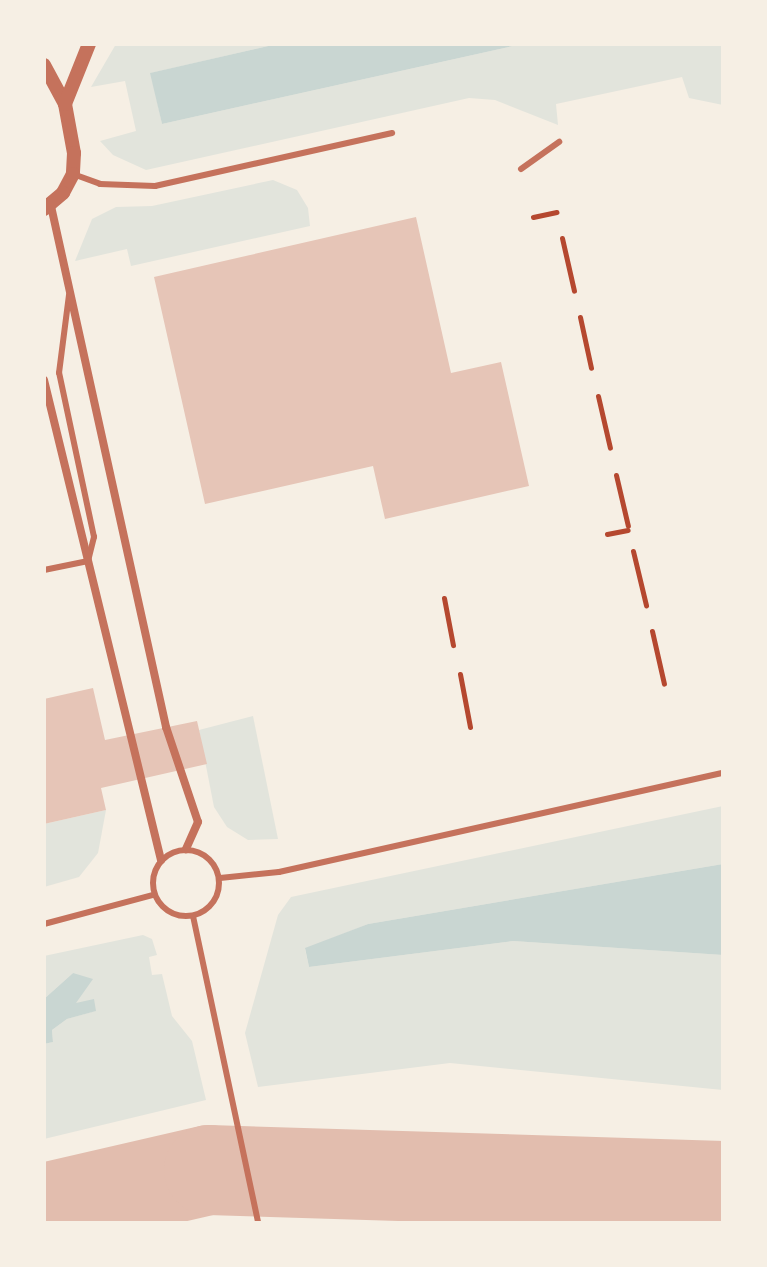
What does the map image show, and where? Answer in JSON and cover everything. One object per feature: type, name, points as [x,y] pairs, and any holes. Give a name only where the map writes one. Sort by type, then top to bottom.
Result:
[{"type":"street","points":[[65,104],[89,44]]},
{"type":"street","points":[[44,65],[65,104],[73,174],[48,208],[70,292],[166,727],[198,822],[186,849]]},
{"type":"street","points":[[44,380],[127,736],[161,860]]},
{"type":"lane","points":[[73,174],[100,184],[155,186],[392,133]]},
{"type":"lane","points":[[521,169],[559,142]]},
{"type":"lane","points":[[44,570],[88,561],[94,537],[59,373],[70,292]]},
{"type":"lane","points":[[220,878],[279,872],[723,773]]},
{"type":"lane","points":[[186,849],[211,861],[220,878],[215,900],[193,916],[171,914],[153,895],[154,872],[161,860],[186,849]]},
{"type":"lane","points":[[44,924],[153,895]]},
{"type":"lane","points":[[193,916],[258,1223]]},
{"type":"path","points":[[533,217],[556,212]]},
{"type":"path","points":[[562,238],[574,291]]},
{"type":"path","points":[[580,317],[591,368]]},
{"type":"path","points":[[598,396],[610,448]]},
{"type":"path","points":[[607,534],[628,528],[616,475]]},
{"type":"path","points":[[633,551],[646,605]]},
{"type":"path","points":[[444,598],[453,645]]},
{"type":"path","points":[[652,631],[664,684]]},
{"type":"path","points":[[460,674],[470,727]]},
{"type":"shaded area","points":[[116,44],[277,44],[151,73],[162,124],[522,44],[723,44],[723,105],[689,98],[682,77],[556,104],[558,125],[495,100],[469,98],[146,170],[113,155],[100,141],[136,131],[125,81],[91,87]]},
{"type":"shaded area","points":[[277,44],[522,44],[162,124],[150,73]]},
{"type":"shaded area","points":[[273,180],[297,190],[308,208],[310,226],[131,266],[127,249],[75,261],[92,219],[116,207],[152,206]]},
{"type":"shaded area","points":[[253,716],[278,839],[248,840],[227,827],[214,807],[199,730]]},
{"type":"shaded area","points":[[723,806],[723,864],[368,924],[305,949],[309,967],[513,941],[723,955],[723,1090],[450,1063],[258,1087],[245,1033],[278,915],[291,897]]},
{"type":"shaded area","points":[[106,810],[98,853],[79,877],[44,887],[44,824]]},
{"type":"shaded area","points":[[723,864],[723,955],[513,941],[309,967],[305,948],[368,924]]},
{"type":"shaded area","points":[[143,935],[152,939],[157,955],[149,957],[152,975],[162,974],[172,1016],[192,1041],[206,1100],[44,1139],[44,1044],[53,1042],[52,1030],[67,1019],[95,1011],[76,1004],[73,973],[44,999],[44,956]]},
{"type":"shaded area","points":[[73,973],[93,979],[76,1003],[94,999],[96,1011],[67,1019],[52,1030],[53,1042],[44,1044],[44,999]]},
{"type":"building","points":[[416,217],[451,373],[501,362],[529,486],[385,519],[373,466],[205,504],[154,277]]},
{"type":"building","points":[[93,688],[105,740],[197,721],[207,764],[101,788],[106,810],[44,824],[44,699]]},
{"type":"taxiway","points":[[44,1208],[209,1170],[723,1186]]}]
